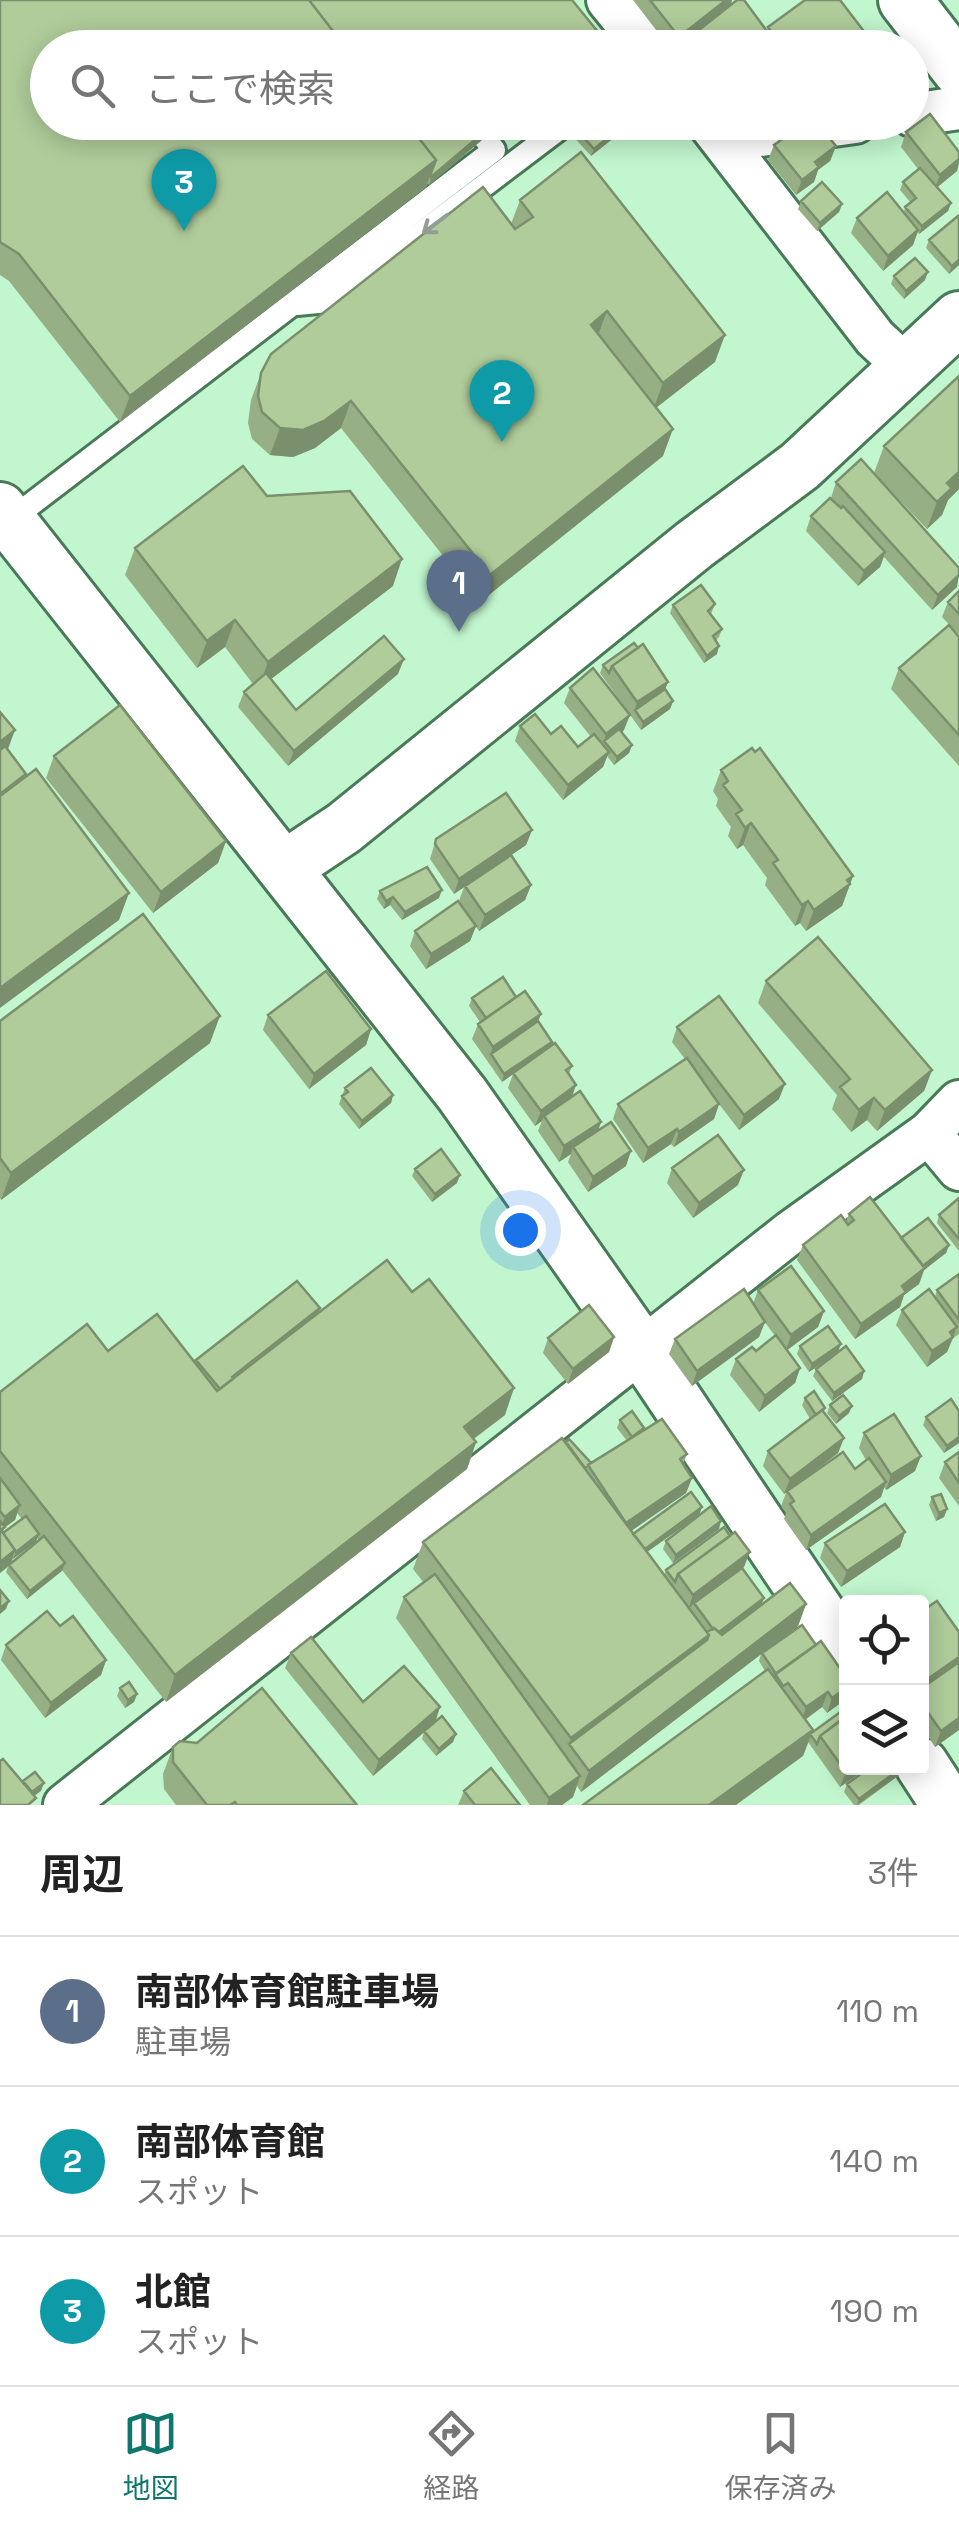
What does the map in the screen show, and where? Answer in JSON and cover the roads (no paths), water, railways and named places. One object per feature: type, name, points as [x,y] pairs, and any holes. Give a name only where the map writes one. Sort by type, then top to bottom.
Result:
[{"type":"street","points":[[608,0],[632,30]]},
{"type":"street","points":[[905,0],[928,30]]},
{"type":"street","points":[[929,31],[959,70]]},
{"type":"street","points":[[929,112],[959,108]]},
{"type":"street","points":[[721,140],[875,338],[906,367]]},
{"type":"street","points":[[284,868],[344,828],[694,545],[800,466],[959,318]]},
{"type":"street","points":[[5,515],[462,1094],[642,1350],[839,1644]]},
{"type":"street","points":[[65,1805],[790,1232],[930,1132],[959,1102]]},
{"type":"street","points":[[930,1132],[959,1169]]},
{"type":"street","points":[[928,1775],[948,1805]]},
{"type":"lane","points":[[5,515],[294,304],[494,150],[486,140]]},
{"type":"lane","points":[[294,304],[328,300],[348,289],[544,140]]},
{"type":"place","name":"北館","points":[[184,231]]},
{"type":"place","name":"南部体育館","points":[[502,442]]},
{"type":"place","name":"南部体育館駐車場","points":[[459,632]]}]
